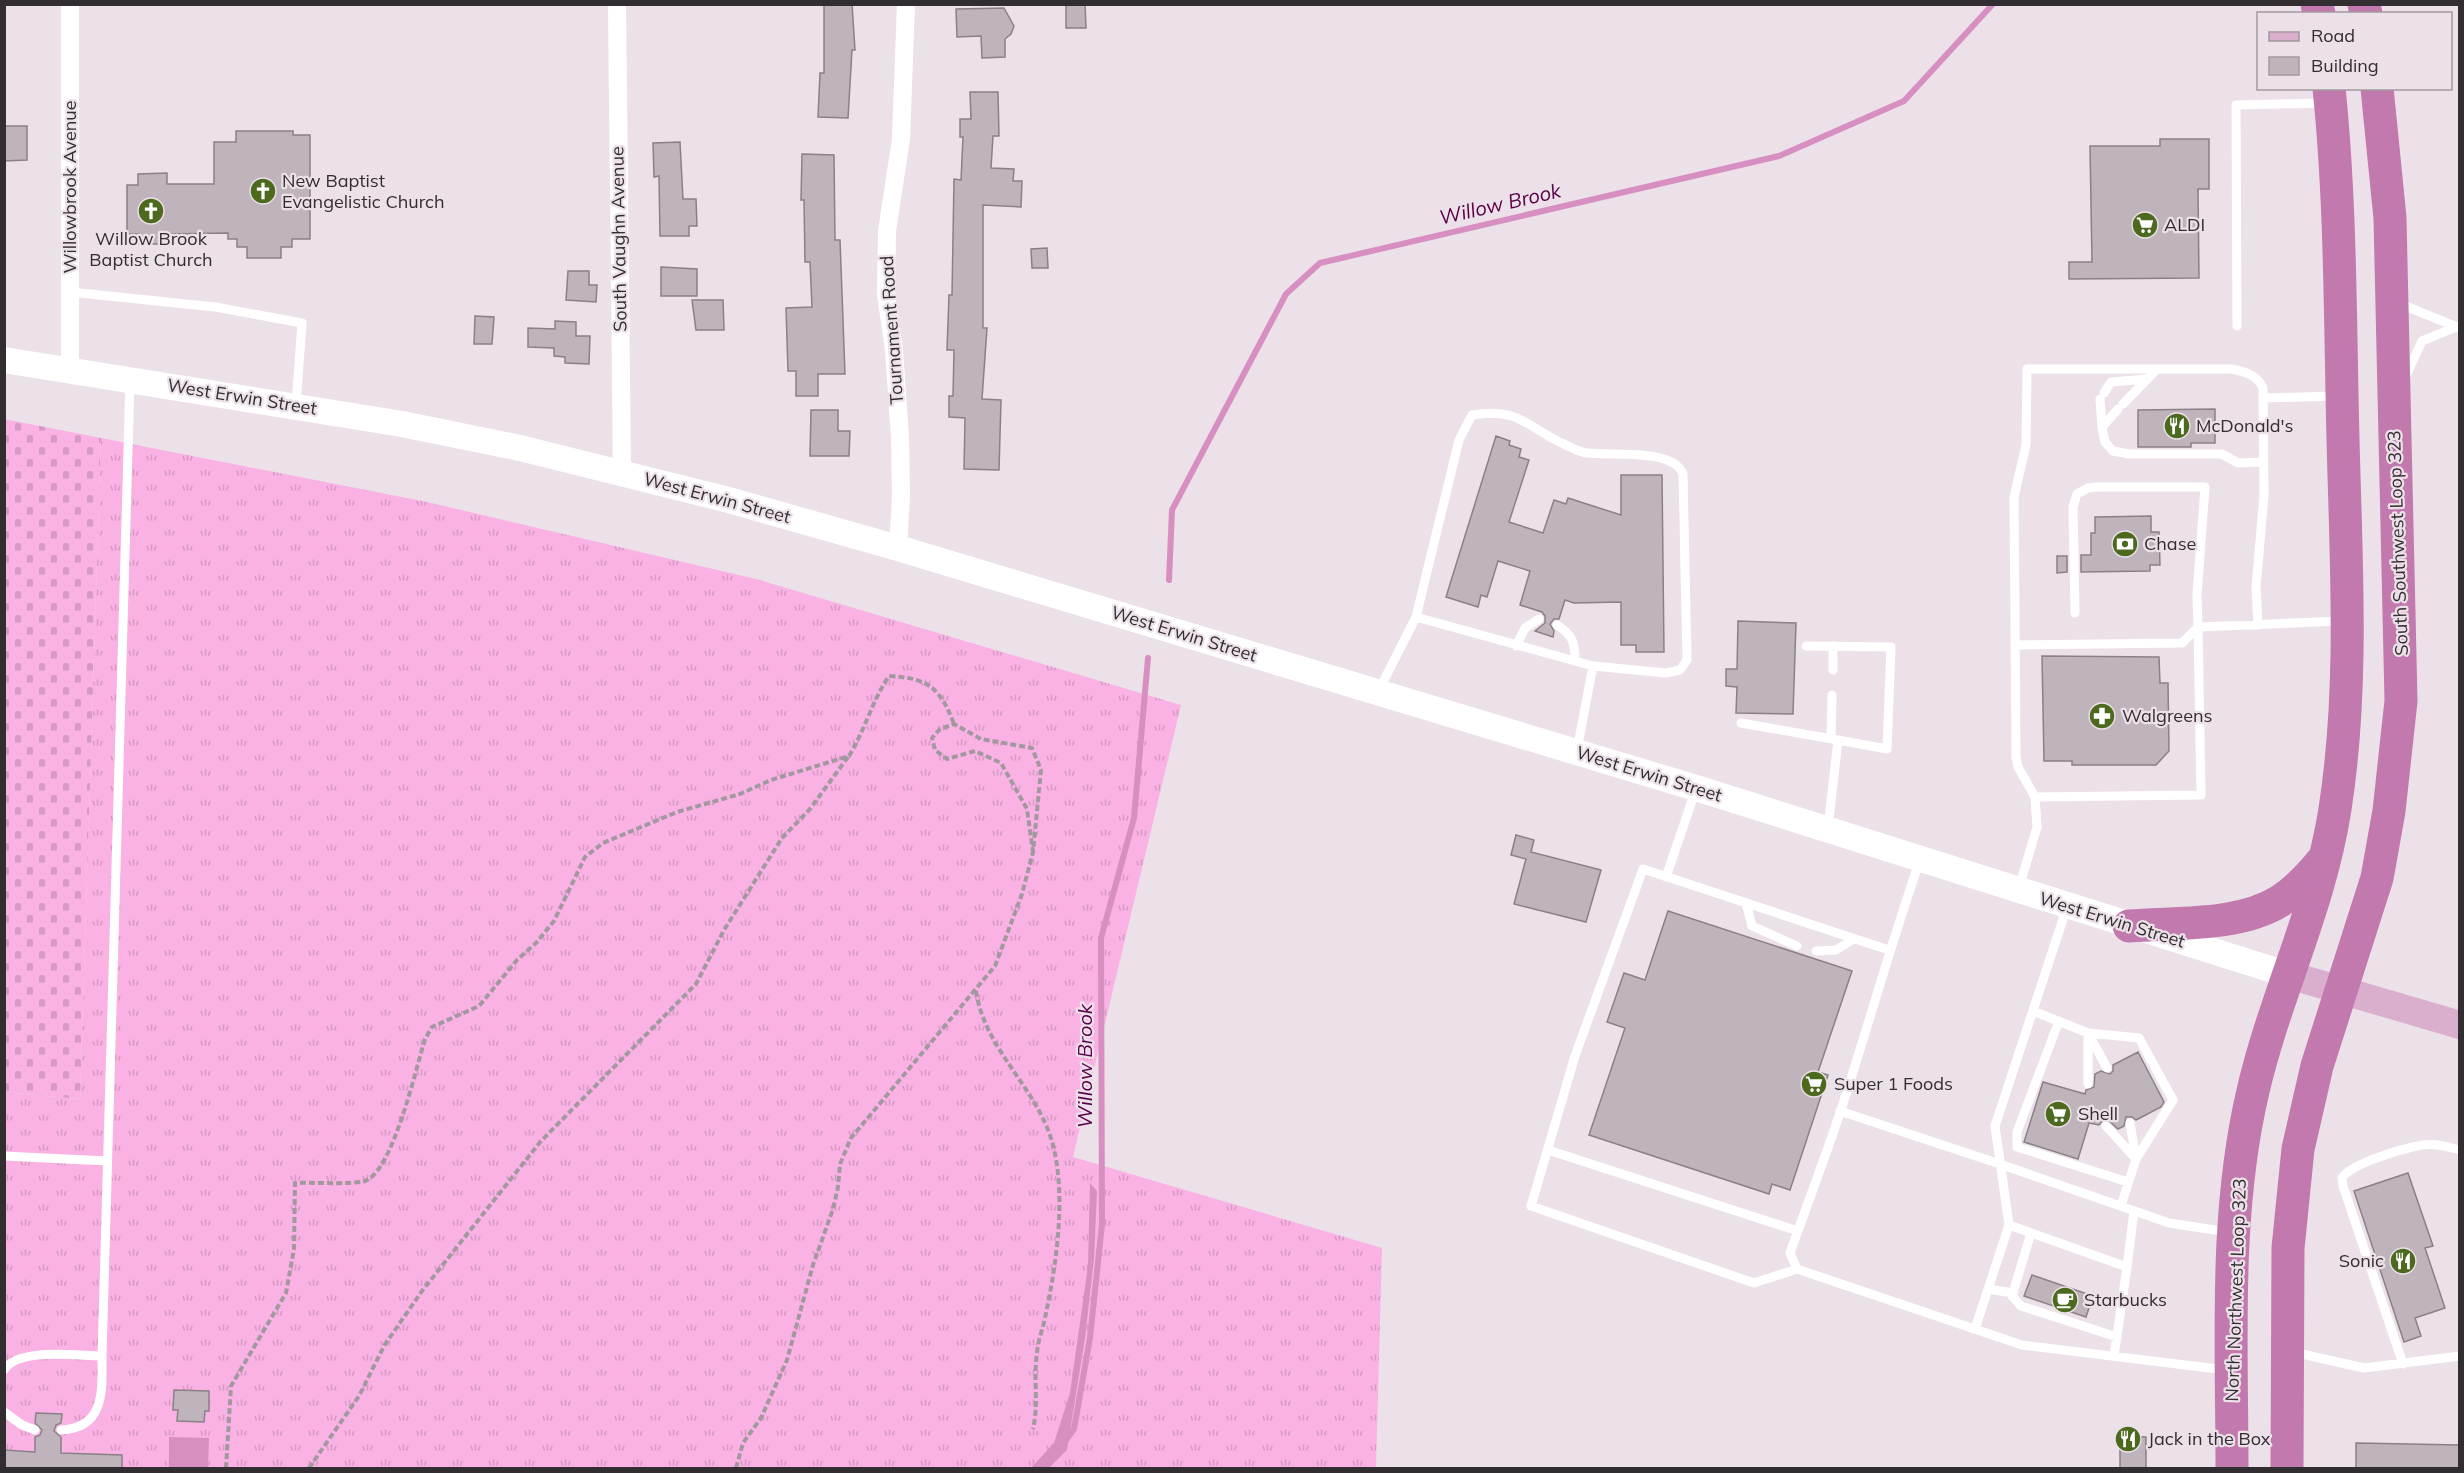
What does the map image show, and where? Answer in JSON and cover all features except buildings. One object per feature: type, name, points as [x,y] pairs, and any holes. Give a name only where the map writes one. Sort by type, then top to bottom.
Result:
[{"type":"highway","name":"South Southwest Loop 323","points":[[2342,991],[2377,878],[2389,811],[2401,701],[2390,218],[2377,90]]},
{"type":"highway","points":[[2289,975],[2327,857],[2344,740],[2347,621],[2342,396],[2336,181],[2329,96]]},
{"type":"highway","points":[[2129,926],[2222,919],[2260,911],[2291,894],[2327,857]]},
{"type":"highway","name":"North Northwest Loop 323","points":[[2232,1468],[2234,1233],[2238,1179],[2250,1103],[2289,975]]},
{"type":"highway","points":[[2287,1468],[2288,1248],[2298,1149],[2316,1066],[2342,991]]},
{"type":"main road","name":"West Erwin Street","points":[[4,360],[296,405],[444,432],[622,473],[898,548],[1696,788],[1828,831],[1921,858],[2067,907],[2342,991],[2460,1024]]},
{"type":"street","name":"Willowbrook Avenue","points":[[70,4],[70,369]]},
{"type":"street","name":"South Vaughn Avenue","points":[[617,4],[622,473]]},
{"type":"street","name":"Tournament Road","points":[[898,548],[901,495],[900,438],[894,350],[886,294],[886,242],[901,139],[906,4]]},
{"type":"lane","points":[[2237,326],[2236,105],[2329,96]]},
{"type":"lane","points":[[70,292],[215,307],[302,323],[296,405]]},
{"type":"lane","points":[[2391,297],[2409,310],[2458,327]]},
{"type":"lane","points":[[2394,405],[2422,341],[2458,327]]},
{"type":"lane","points":[[2018,891],[2037,827],[2036,797],[2018,767],[2016,757],[2014,497],[2026,445],[2026,369],[2232,369],[2245,371],[2260,381],[2264,399],[2264,462],[2256,588],[2258,625]]},
{"type":"lane","points":[[2102,427],[2157,369]]},
{"type":"lane","points":[[61,1430],[84,1424],[98,1407],[102,1395],[130,378]]},
{"type":"lane","points":[[2147,379],[2111,382],[2102,396],[2102,427],[2108,447],[2120,453],[2222,454],[2238,463],[2264,462]]},
{"type":"lane","points":[[2264,399],[2342,396]]},
{"type":"lane","points":[[1378,692],[1416,617],[1459,440],[1472,415],[1491,412],[1508,413],[1585,453],[1666,458],[1680,466],[1683,474],[1687,660],[1680,670],[1666,673],[1593,666],[1416,617]]},
{"type":"lane","points":[[2036,797],[2201,795],[2197,595],[2205,487],[2098,487],[2088,488],[2077,494],[2073,507],[2075,613]]},
{"type":"lane","points":[[1516,646],[1525,628],[1539,619]]},
{"type":"lane","points":[[2015,645],[2182,643],[2198,627],[2347,621]]},
{"type":"lane","points":[[1557,625],[1569,632],[1575,643],[1575,661]]},
{"type":"lane","points":[[1741,723],[1887,749],[1892,647],[1806,646]]},
{"type":"lane","points":[[1833,646],[1833,670]]},
{"type":"lane","points":[[1576,752],[1593,666]]},
{"type":"lane","points":[[1828,831],[1834,740],[1832,695]]},
{"type":"lane","points":[[1666,878],[1696,788]]},
{"type":"lane","points":[[1797,1269],[1790,1253],[1840,1111],[1889,950],[1921,858]]},
{"type":"lane","points":[[1889,950],[1852,940],[1666,878],[1643,868],[1575,1056],[1531,1206],[1754,1284],[1797,1269],[2022,1345],[2232,1371]]},
{"type":"lane","points":[[1746,903],[1752,926],[1797,946]]},
{"type":"lane","points":[[1975,1329],[2008,1225],[1995,1144],[1995,1126],[2067,907]]},
{"type":"lane","points":[[1816,951],[1836,950],[1852,940]]},
{"type":"lane","points":[[2033,1011],[2088,1033],[2139,1038],[2173,1100],[2136,1159],[2121,1206]]},
{"type":"lane","points":[[2059,1021],[2017,1132],[2017,1147],[2128,1182]]},
{"type":"lane","points":[[2088,1033],[2107,1068]]},
{"type":"lane","points":[[2088,1033],[2088,1084]]},
{"type":"lane","points":[[1840,1111],[2169,1223],[2234,1233]]},
{"type":"lane","points":[[2130,1123],[2136,1159]]},
{"type":"lane","points":[[2106,1126],[2136,1159]]},
{"type":"lane","points":[[2403,1364],[2342,1178],[2353,1167],[2423,1145],[2441,1144],[2460,1150]]},
{"type":"lane","points":[[1548,1150],[1798,1231]]},
{"type":"lane","points":[[4,1156],[107,1161]]},
{"type":"lane","points":[[2114,1356],[2134,1211]]},
{"type":"lane","points":[[2008,1225],[2127,1267]]},
{"type":"lane","points":[[2031,1233],[2012,1296],[2021,1306],[2117,1337]]},
{"type":"lane","points":[[1988,1289],[2013,1293]]},
{"type":"lane","points":[[2286,1350],[2364,1368],[2460,1356]]},
{"type":"lane","points":[[4,1370],[9,1364],[24,1356],[102,1356]]},
{"type":"lane","points":[[4,1412],[22,1425],[35,1430]]},
{"type":"path","points":[[309,1468],[359,1396],[384,1346],[422,1291],[542,1141],[696,984],[724,930],[782,838],[810,809],[849,756],[868,718],[875,697],[889,676],[915,677],[934,689],[954,724],[981,738],[1032,748],[1041,770],[1033,852],[1022,894],[995,966],[851,1138],[840,1164],[833,1209],[813,1265],[788,1360],[761,1418],[743,1443],[736,1468]]},
{"type":"path","points":[[954,724],[940,729],[932,738],[935,750],[947,759],[975,751],[1001,763],[1027,809],[1033,852]]},
{"type":"path","points":[[226,1468],[231,1386],[286,1293],[294,1250],[295,1184],[363,1181],[376,1174],[396,1134],[425,1039],[432,1027],[479,1006],[517,960],[536,943],[554,921],[585,857],[603,843],[677,812],[740,794],[771,780],[849,756]]},
{"type":"path","points":[[976,991],[984,1025],[1034,1104],[1053,1145],[1060,1210],[1046,1313],[1037,1350],[1034,1378],[1038,1408],[1034,1429]]},
{"type":"green space","points":[[4,419],[101,438],[80,1099],[5,1092]]},
{"type":"green space","points":[[101,438],[427,502],[756,579],[1181,705],[1073,1157],[1382,1248],[1376,1468],[5,1468],[4,1092],[80,1099]]},
{"type":"shaded area","points":[[1090,1183],[1097,1191],[1094,1259],[1085,1338],[1067,1450],[1049,1468],[1031,1468],[1054,1443],[1070,1393],[1088,1266]]},
{"type":"shaded area","points":[[169,1437],[209,1438],[208,1468],[169,1468]]},
{"type":"waterway","name":"Willow Brook","points":[[1169,580],[1172,510],[1286,294],[1320,263],[1779,156],[1904,101],[1993,4]]},
{"type":"waterway","name":"Willow Brook","points":[[1066,1440],[1074,1429],[1090,1338],[1102,1224],[1101,938],[1134,818],[1148,658]]},
{"type":"place","name":"New Baptist Evangelistic Church","points":[[263,191]]},
{"type":"place","name":"Willow Brook Baptist Church","points":[[151,211]]},
{"type":"place","name":"ALDI","points":[[2145,225]]},
{"type":"place","name":"McDonald's","points":[[2177,426]]},
{"type":"place","name":"Chase","points":[[2125,544]]},
{"type":"place","name":"Walgreens","points":[[2102,716]]},
{"type":"place","name":"Super 1 Foods","points":[[1814,1084]]},
{"type":"place","name":"Shell","points":[[2058,1114]]},
{"type":"place","name":"Sonic","points":[[2403,1261]]},
{"type":"place","name":"Starbucks","points":[[2065,1300]]},
{"type":"place","name":"Jack in the Box","points":[[2128,1439]]}]
